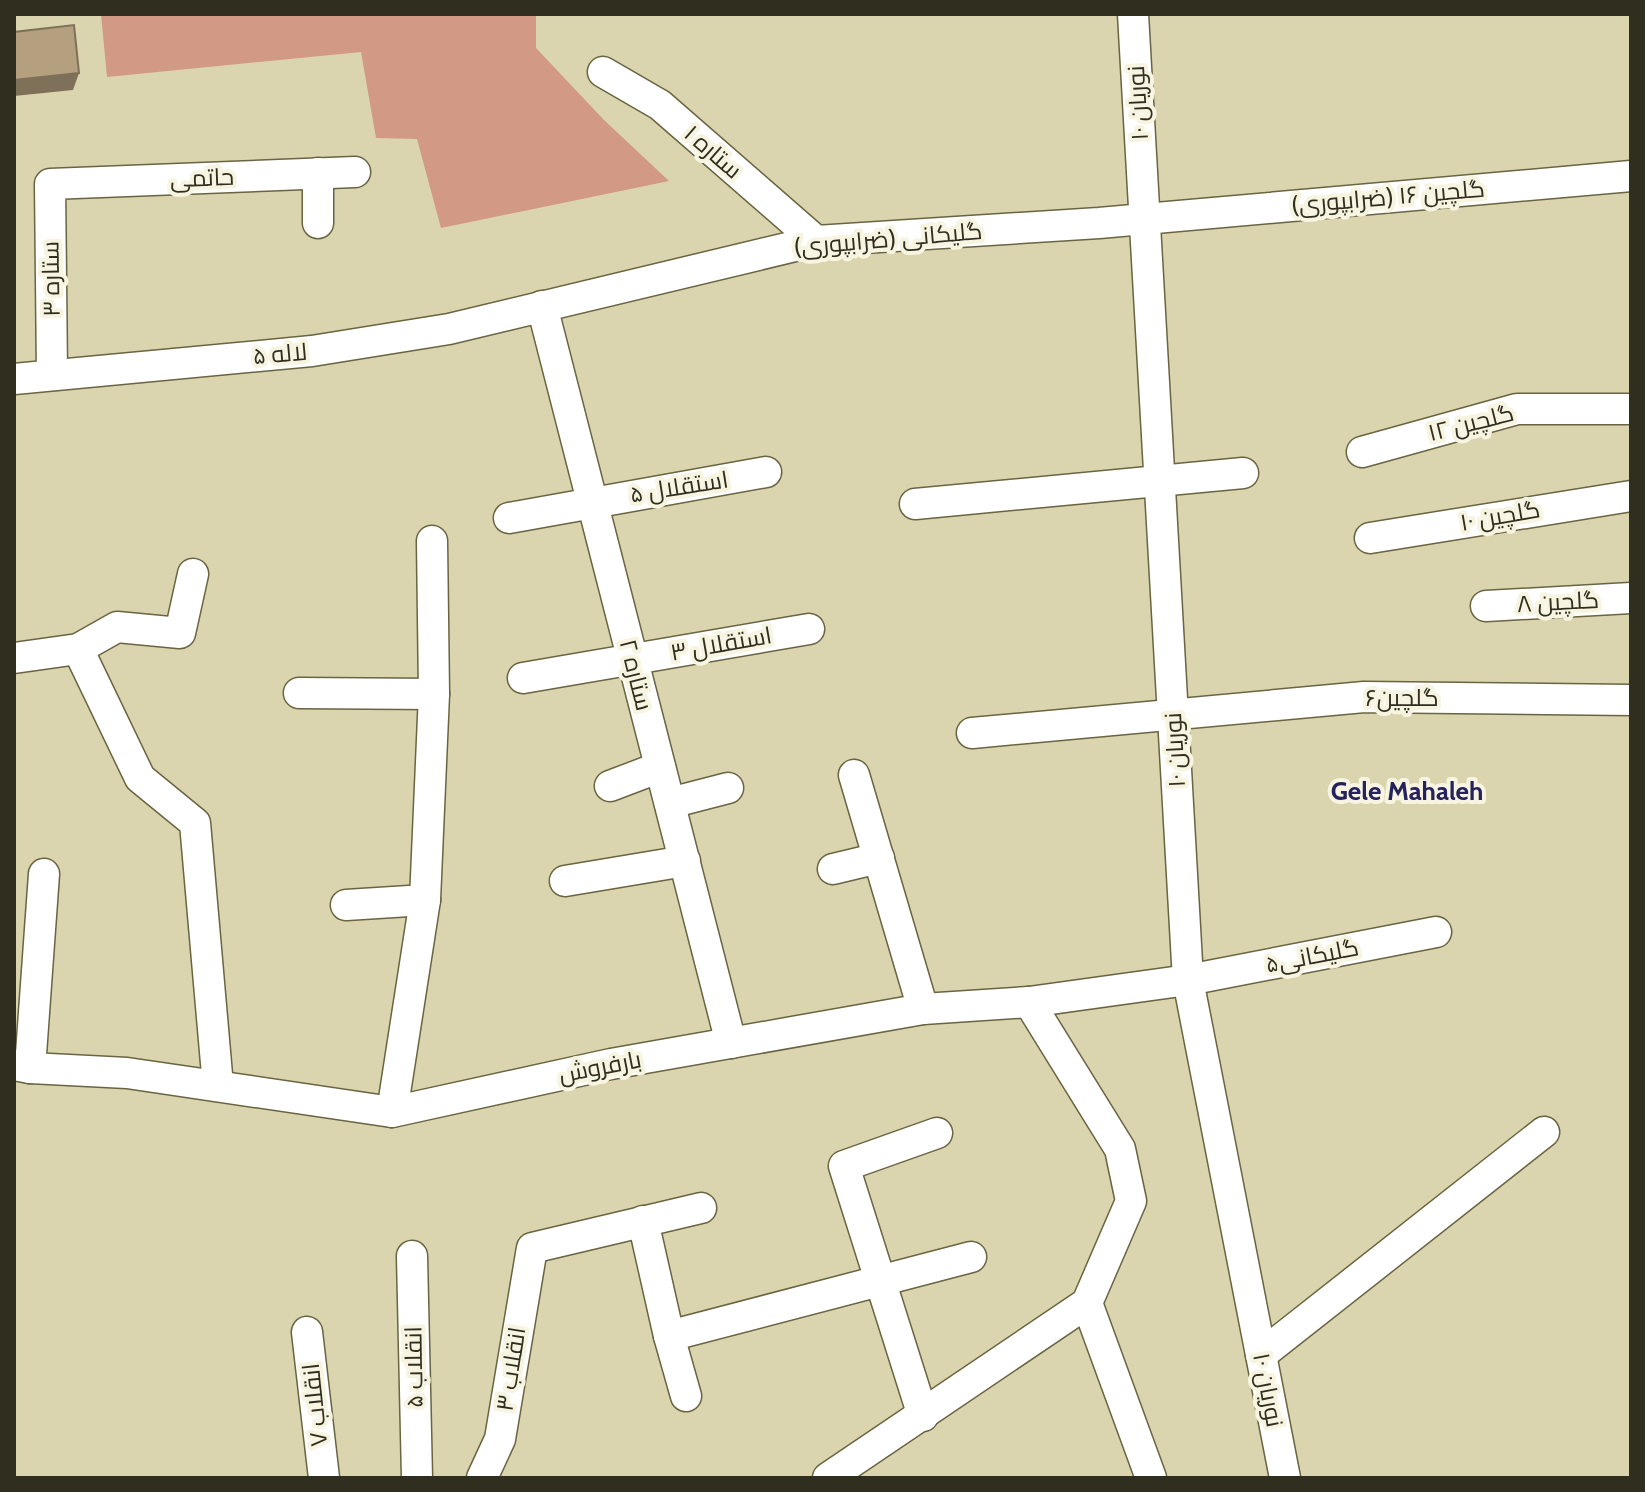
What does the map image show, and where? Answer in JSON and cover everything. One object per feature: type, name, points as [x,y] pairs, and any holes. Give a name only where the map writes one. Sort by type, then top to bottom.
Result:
[{"type":"street","name":"نوریان ۱۰","points":[[1133,14],[1188,980],[1285,1478]]},
{"type":"street","name":"ستاره ۱","points":[[603,72],[660,105],[816,241]]},
{"type":"street","name":"حاتمی","points":[[50,184],[355,172]]},
{"type":"street","points":[[318,173],[318,223]]},
{"type":"street","name":"گلچین ۱۶ (ضرابپوری)","points":[[1145,218],[1631,176]]},
{"type":"street","name":"ستاره ۳","points":[[50,184],[52,375]]},
{"type":"street","name":"گلیکانی (ضرابپوری)","points":[[542,306],[816,241],[1145,218]]},
{"type":"street","name":"لاله ۵","points":[[14,379],[312,351],[449,329],[542,306]]},
{"type":"street","name":"ستاره ۲","points":[[542,306],[731,1043]]},
{"type":"street","name":"گلچین ۱۲","points":[[1362,452],[1517,409],[1631,409]]},
{"type":"street","name":"استقلال ۵","points":[[509,518],[766,472]]},
{"type":"street","points":[[915,504],[1243,473]]},
{"type":"street","name":"گلچین ۱۰","points":[[1370,538],[1631,496]]},
{"type":"street","points":[[392,1112],[425,900],[434,694],[432,541]]},
{"type":"street","points":[[14,658],[78,649],[117,627],[180,633],[193,574]]},
{"type":"street","name":"گلچین ۸","points":[[1486,606],[1631,598]]},
{"type":"street","name":"استقلال ۳","points":[[523,678],[809,629]]},
{"type":"street","points":[[78,649],[140,778],[195,823],[218,1086]]},
{"type":"street","points":[[299,693],[434,694]]},
{"type":"street","name":"گلچین۶","points":[[972,733],[1364,697],[1631,700]]},
{"type":"street","points":[[610,786],[660,767]]},
{"type":"street","points":[[854,775],[923,1009]]},
{"type":"street","points":[[670,803],[728,788]]},
{"type":"street","points":[[833,869],[879,858]]},
{"type":"street","points":[[565,881],[685,861]]},
{"type":"street","points":[[22,1066],[44,874]]},
{"type":"street","points":[[346,905],[425,900]]},
{"type":"street","name":"گلیکانی۵","points":[[1188,980],[1436,932]]},
{"type":"street","name":"بارفروش","points":[[22,1066],[127,1073],[392,1112],[611,1064],[923,1009],[1029,1002],[1188,980]]},
{"type":"street","points":[[828,1478],[1087,1303],[1131,1201],[1120,1149],[1029,1002]]},
{"type":"street","points":[[1261,1355],[1544,1132]]},
{"type":"street","points":[[923,1416],[844,1166],[937,1133]]},
{"type":"street","points":[[686,1396],[643,1221],[701,1208]]},
{"type":"street","name":"انقلاب ۳","points":[[482,1478],[500,1439],[532,1248],[643,1221]]},
{"type":"street","name":"انقلاب ۵","points":[[412,1256],[417,1478]]},
{"type":"street","points":[[669,1336],[971,1257]]},
{"type":"street","points":[[1087,1303],[1151,1478]]},
{"type":"street","name":"انقلاب ۷","points":[[307,1332],[324,1478]]},
{"type":"shaded area","points":[[101,14],[536,14],[536,48],[604,120],[669,181],[441,228],[417,139],[376,138],[361,52],[107,77]]},
{"type":"building","points":[[74,25],[79,73],[14,80],[14,32]]},
{"type":"district","name":"Gele Mahaleh","points":[[1407,791]]}]
